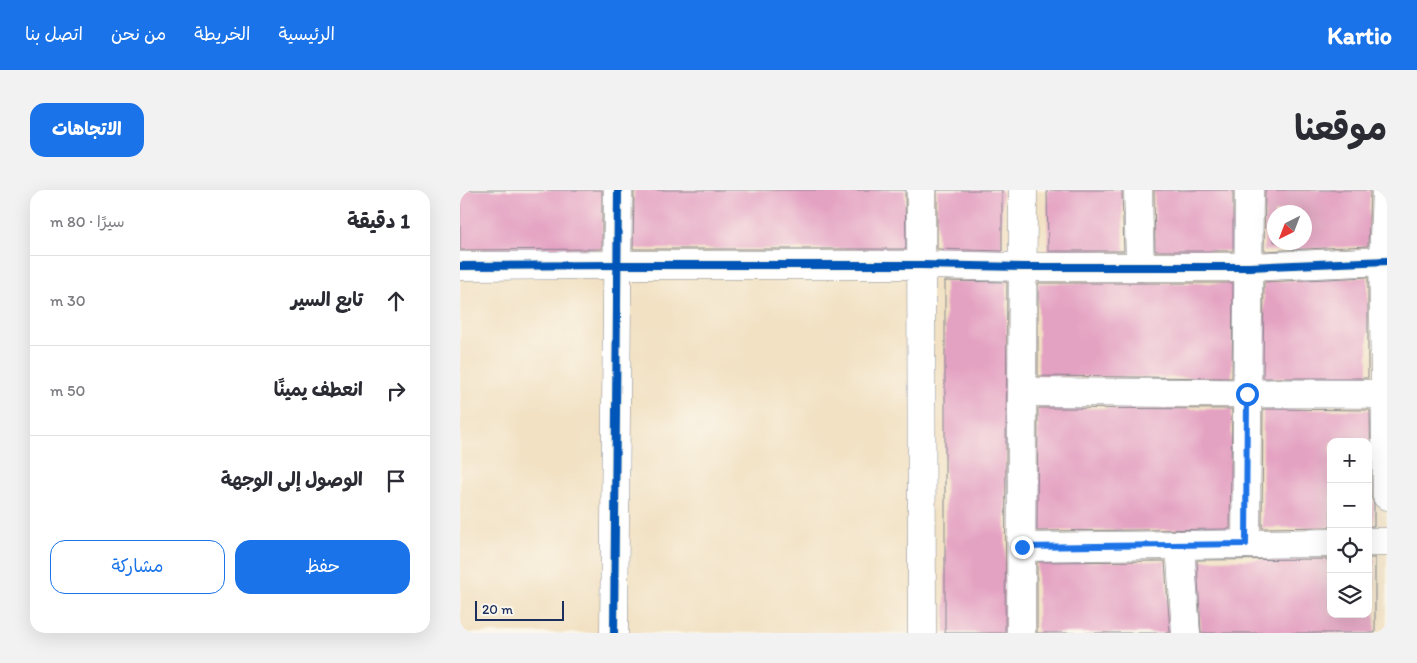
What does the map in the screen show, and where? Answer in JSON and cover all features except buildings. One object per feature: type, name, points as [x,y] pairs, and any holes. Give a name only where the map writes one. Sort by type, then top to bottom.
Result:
[{"type":"street","points":[[614,633],[618,190]]},
{"type":"street","points":[[921,190],[922,633]]},
{"type":"street","points":[[1021,633],[1023,190]]},
{"type":"street","points":[[1138,190],[1140,267]]},
{"type":"street","points":[[1246,544],[1249,190]]},
{"type":"street","points":[[1386,190],[1387,496]]},
{"type":"street","points":[[460,266],[920,265],[1249,267],[1385,261]]},
{"type":"street","points":[[1023,392],[1386,394]]},
{"type":"street","points":[[1372,542],[1387,542]]},
{"type":"street","points":[[1022,547],[1327,543]]},
{"type":"street","points":[[1180,545],[1186,633]]},
{"type":"cycle path","points":[[614,633],[618,190]]},
{"type":"cycle path","points":[[460,266],[921,265],[1249,267],[1387,261]]},
{"type":"route","points":[[1022,547],[1246,544],[1247,394]]}]
